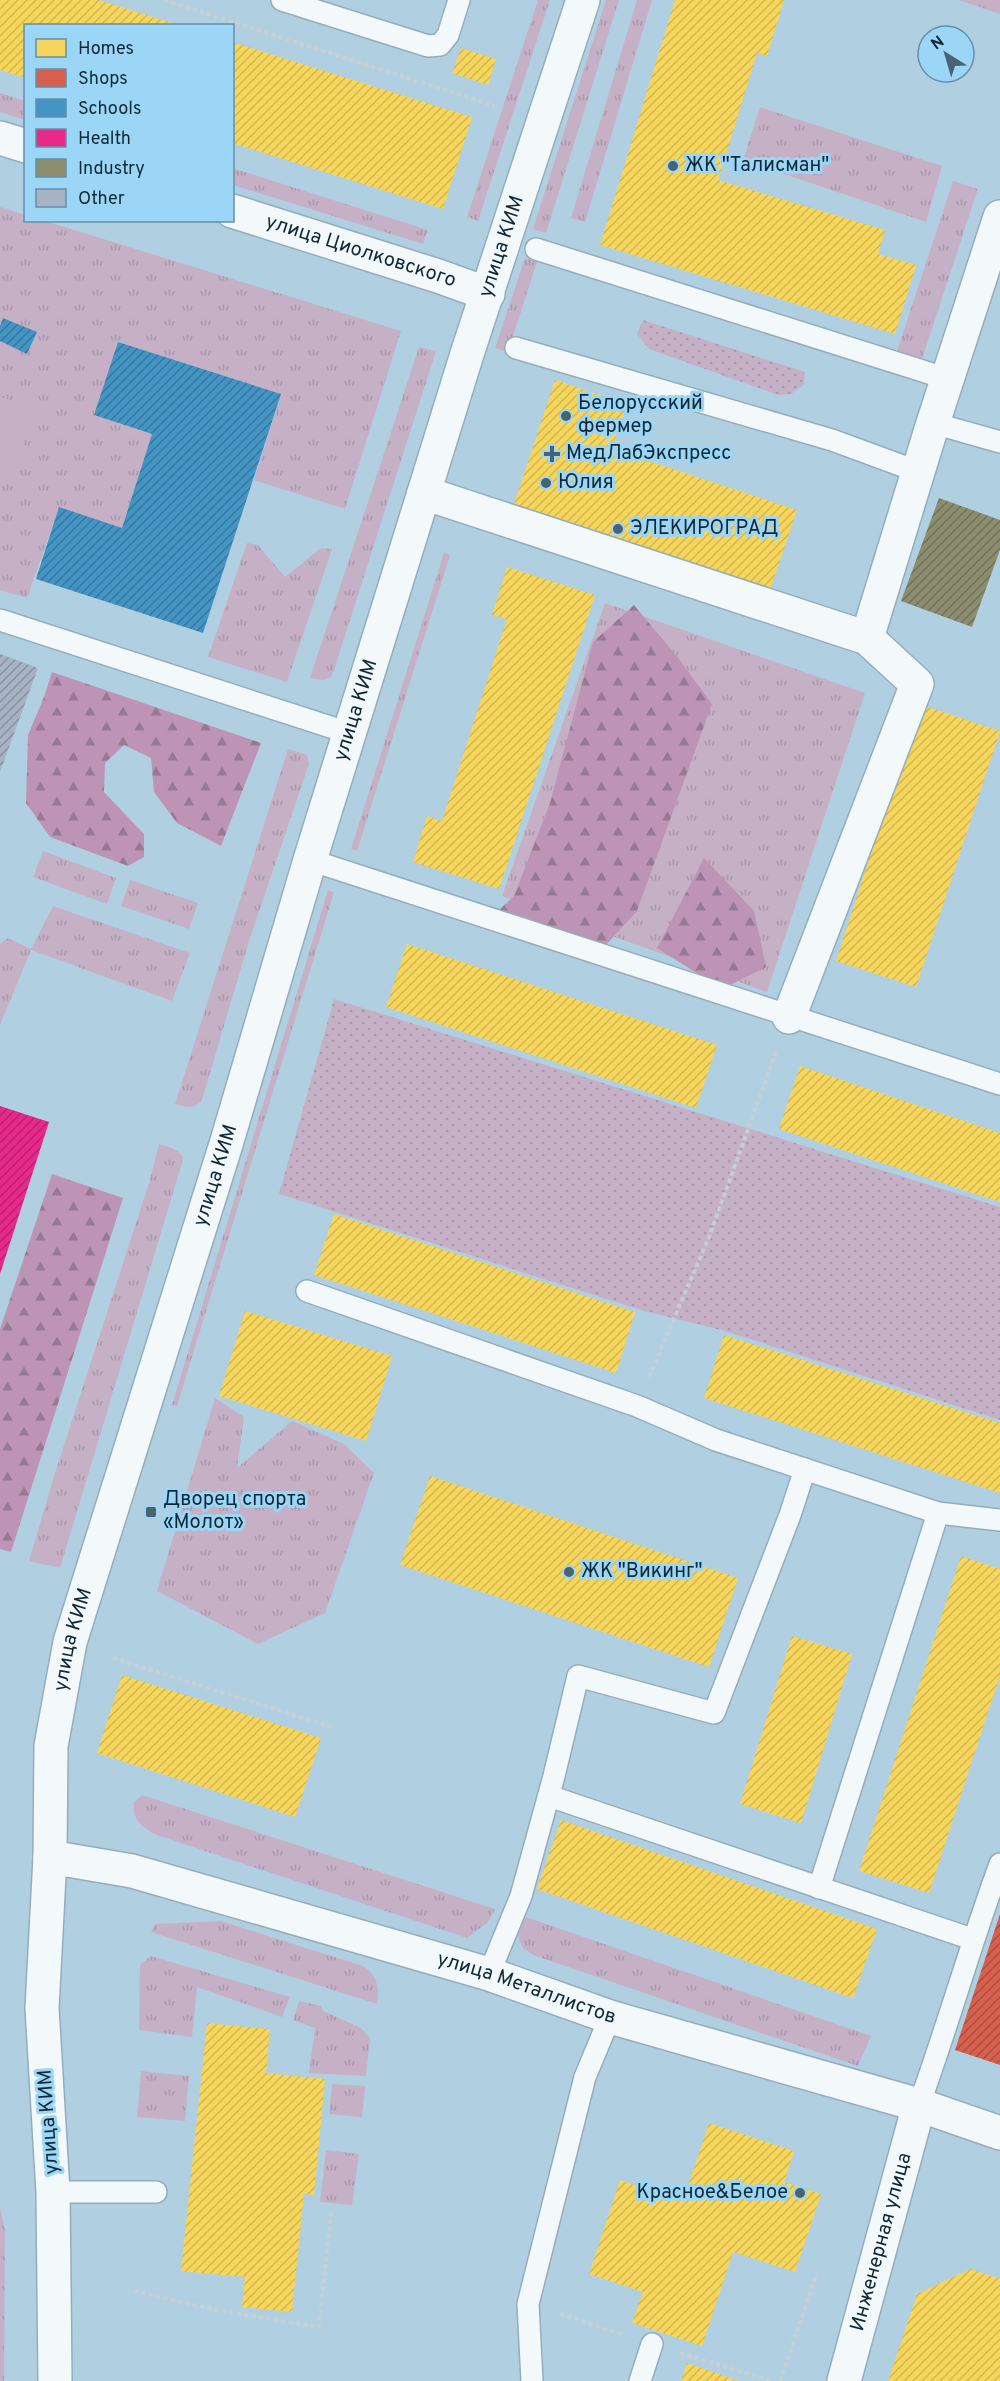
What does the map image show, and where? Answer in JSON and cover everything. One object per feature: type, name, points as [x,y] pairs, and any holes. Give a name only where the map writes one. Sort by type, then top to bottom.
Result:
[{"type":"street","name":"улица КИМ","points":[[55,2381],[53,2192],[42,2008],[50,1857],[51,1746],[69,1642],[227,1141],[310,860],[424,493],[583,0]]},
{"type":"street","points":[[0,138],[24,145]]},
{"type":"street","name":"улица Циолковского","points":[[234,212],[488,294]]},
{"type":"street","points":[[867,638],[933,423],[1000,217]]},
{"type":"street","points":[[424,493],[867,638],[917,684],[789,1017]]},
{"type":"street","name":"улица Металлистов","points":[[50,1857],[132,1871],[489,1974],[610,2017],[919,2105],[1000,2133]]},
{"type":"street","name":"Инженерная улица","points":[[844,2381],[919,2105]]},
{"type":"lane","points":[[282,0],[428,46],[440,45],[448,35],[459,0]]},
{"type":"lane","points":[[536,249],[948,379]]},
{"type":"lane","points":[[516,348],[832,440],[919,472]]},
{"type":"lane","points":[[933,423],[1000,442]]},
{"type":"lane","points":[[0,620],[349,733]]},
{"type":"lane","points":[[310,860],[1000,1084]]},
{"type":"lane","points":[[307,1291],[637,1406],[716,1440],[938,1513],[1000,1520]]},
{"type":"lane","points":[[489,1974],[521,1896],[549,1796],[578,1676],[714,1713],[790,1515],[805,1469]]},
{"type":"lane","points":[[819,1888],[938,1513]]},
{"type":"lane","points":[[549,1796],[972,1939]]},
{"type":"lane","points":[[919,2105],[939,2049],[972,1939],[1000,1864]]},
{"type":"lane","points":[[532,2381],[528,2304],[585,2077],[610,2017]]},
{"type":"lane","points":[[53,2192],[156,2192]]},
{"type":"lane","points":[[640,2381],[652,2344]]},
{"type":"path","points":[[164,0],[495,106]]},
{"type":"path","points":[[637,1406],[709,1237],[789,1017]]},
{"type":"path","points":[[113,1658],[335,1728]]},
{"type":"path","points":[[134,2291],[221,2311],[320,2327],[331,2213]]},
{"type":"path","points":[[780,2381],[817,2273]]},
{"type":"path","points":[[528,2304],[772,2381]]},
{"type":"green space","points":[[538,0],[550,0],[478,221],[467,217]]},
{"type":"green space","points":[[606,0],[619,0],[546,233],[533,229]]},
{"type":"green space","points":[[637,0],[652,0],[585,222],[571,218]]},
{"type":"green space","points":[[959,0],[1000,0],[1000,14]]},
{"type":"green space","points":[[0,93],[24,101],[24,120],[0,112]]},
{"type":"green space","points":[[760,107],[942,166],[926,222],[743,160]]},
{"type":"green space","points":[[234,169],[428,230],[423,244],[234,185]]},
{"type":"green space","points":[[953,181],[978,189],[921,362],[896,354]]},
{"type":"green space","points":[[0,207],[24,215],[24,222],[48,222],[401,331],[345,509],[254,480],[281,394],[118,342],[95,415],[152,434],[122,528],[59,508],[27,598],[0,590],[0,474],[12,477],[35,408],[0,397],[0,341],[27,353],[37,333],[4,318],[0,326]]},
{"type":"green space","points":[[525,258],[537,262],[508,352],[495,348]]},
{"type":"green space","points":[[643,320],[805,372],[804,385],[791,394],[778,395],[649,349],[637,334]]},
{"type":"green space","points":[[419,347],[436,351],[334,670],[331,677],[323,680],[310,678]]},
{"type":"green space","points":[[0,397],[36,408],[12,478],[0,474]]},
{"type":"green space","points":[[247,543],[258,545],[285,577],[321,548],[332,549],[287,682],[208,657]]},
{"type":"green space","points":[[444,553],[450,555],[357,851],[351,849]]},
{"type":"green space","points":[[605,603],[865,693],[767,992],[502,896]]},
{"type":"green space","points":[[634,605],[679,659],[712,704],[637,911],[604,947],[497,912],[514,896],[550,803],[593,642]]},
{"type":"green space","points":[[52,672],[261,743],[221,846],[177,823],[154,792],[151,758],[124,745],[105,763],[104,792],[144,834],[144,857],[128,866],[50,837],[26,803],[28,735]]},
{"type":"green space","points":[[288,749],[307,755],[309,764],[249,941],[202,1100],[187,1107],[175,1104]]},
{"type":"green space","points":[[43,851],[116,878],[107,904],[33,877]]},
{"type":"green space","points":[[704,858],[754,911],[766,967],[722,989],[657,948]]},
{"type":"green space","points":[[130,880],[198,903],[189,929],[121,906]]},
{"type":"green space","points":[[328,890],[334,892],[177,1406],[172,1405]]},
{"type":"green space","points":[[53,906],[190,953],[172,1001],[31,950],[0,1025],[0,944],[8,938],[31,949]]},
{"type":"green space","points":[[334,999],[1000,1207],[1000,1420],[725,1331],[644,1311],[279,1194]]},
{"type":"green space","points":[[159,1144],[178,1152],[183,1157],[182,1163],[60,1568],[29,1561],[55,1473],[149,1183]]},
{"type":"green space","points":[[52,1174],[123,1198],[11,1552],[0,1549],[0,1329]]},
{"type":"green space","points":[[215,1398],[244,1417],[237,1468],[292,1421],[344,1444],[374,1473],[325,1613],[258,1644],[157,1591]]},
{"type":"green space","points":[[142,1795],[495,1909],[488,1922],[467,1938],[154,1834],[141,1824],[134,1813],[134,1802]]},
{"type":"green space","points":[[523,1916],[871,2036],[858,2066],[533,1955],[523,1948],[517,1934]]},
{"type":"green space","points":[[221,1921],[363,1966],[372,1973],[376,1982],[377,2004],[151,1932],[155,1924]]},
{"type":"green space","points":[[151,1956],[290,1997],[282,2017],[197,1987],[192,2037],[139,2030],[140,1965]]},
{"type":"green space","points":[[299,2001],[321,2006],[323,2011],[361,2028],[370,2038],[366,2076],[309,2073],[315,2028],[293,2020]]},
{"type":"green space","points":[[141,2071],[189,2076],[185,2121],[137,2117]]},
{"type":"green space","points":[[332,2084],[365,2086],[362,2117],[329,2114]]},
{"type":"green space","points":[[326,2150],[359,2154],[352,2205],[320,2202]]},
{"type":"green space","points":[[0,2208],[5,2230],[4,2381],[0,2381]]},
{"type":"building: Homes","points":[[0,0],[99,0],[175,24],[24,24],[24,77],[0,70]]},
{"type":"building: Homes","name":"ЖК \"Талисман\"","points":[[675,0],[784,0],[767,56],[757,53],[718,180],[885,230],[878,254],[916,265],[895,334],[600,245]]},
{"type":"building: Homes","points":[[234,43],[472,117],[443,209],[234,144]]},
{"type":"building: Homes","points":[[461,48],[496,59],[488,85],[452,73]]},
{"type":"building: Homes","points":[[555,380],[627,404],[612,449],[797,510],[770,590],[514,504]]},
{"type":"building: Homes","points":[[507,567],[595,595],[499,889],[413,862],[427,816],[442,821],[507,619],[492,615]]},
{"type":"building: Homes","points":[[919,704],[1000,731],[916,987],[836,961]]},
{"type":"building: Homes","points":[[407,944],[717,1045],[696,1108],[386,1007]]},
{"type":"building: Homes","points":[[800,1066],[1000,1133],[1000,1202],[779,1129]]},
{"type":"building: Homes","points":[[334,1214],[635,1312],[616,1373],[314,1275]]},
{"type":"building: Homes","points":[[245,1311],[392,1356],[366,1441],[219,1396]]},
{"type":"building: Homes","points":[[724,1335],[1000,1423],[1000,1493],[704,1398]]},
{"type":"building: Homes","name":"ЖК \"Викинг\"","points":[[430,1476],[738,1578],[709,1667],[400,1565]]},
{"type":"building: Homes","points":[[961,1556],[1000,1569],[1000,1675],[929,1893],[859,1871]]},
{"type":"building: Homes","points":[[792,1636],[852,1654],[801,1823],[740,1804]]},
{"type":"building: Homes","points":[[122,1675],[321,1738],[295,1817],[97,1753]]},
{"type":"building: Homes","points":[[561,1820],[877,1929],[853,1998],[537,1889]]},
{"type":"building: Homes","points":[[207,2023],[270,2029],[266,2073],[325,2079],[314,2195],[304,2194],[292,2312],[242,2307],[245,2277],[181,2271]]},
{"type":"building: Homes","points":[[709,2123],[794,2151],[784,2182],[821,2194],[795,2272],[733,2252],[702,2346],[632,2323],[643,2292],[589,2274],[620,2180],[683,2201]]},
{"type":"building: Homes","points":[[970,2269],[1000,2279],[1000,2381],[888,2381],[917,2294]]},
{"type":"building: Homes","points":[[687,2363],[739,2381],[681,2381]]},
{"type":"building: Shops","points":[[1000,1914],[1000,2065],[955,2050]]},
{"type":"building: Schools","points":[[3,318],[37,332],[27,354],[0,341],[0,326]]},
{"type":"building: Schools","points":[[118,342],[281,394],[203,633],[36,579],[59,507],[122,528],[152,434],[94,415]]},
{"type":"building: Health","points":[[0,1106],[49,1122],[0,1274]]},
{"type":"building: Industry","points":[[939,498],[1000,520],[1000,550],[972,627],[901,601]]},
{"type":"building: Other","points":[[0,654],[38,668],[0,772]]},
{"type":"place","name":"ЖК \"Талисман\"","points":[[673,166]]},
{"type":"place","name":"Белорусский фермер","points":[[566,416]]},
{"type":"place","name":"МедЛабЭкспресс","points":[[552,454]]},
{"type":"place","name":"Юлия","points":[[546,483]]},
{"type":"place","name":"ЭЛЕКИРОГРАД","points":[[618,529]]},
{"type":"place","name":"Дворец спорта «Молот»","points":[[151,1512]]},
{"type":"place","name":"ЖК \"Викинг\"","points":[[569,1572]]},
{"type":"place","name":"Красное&Белое","points":[[800,2193]]}]
